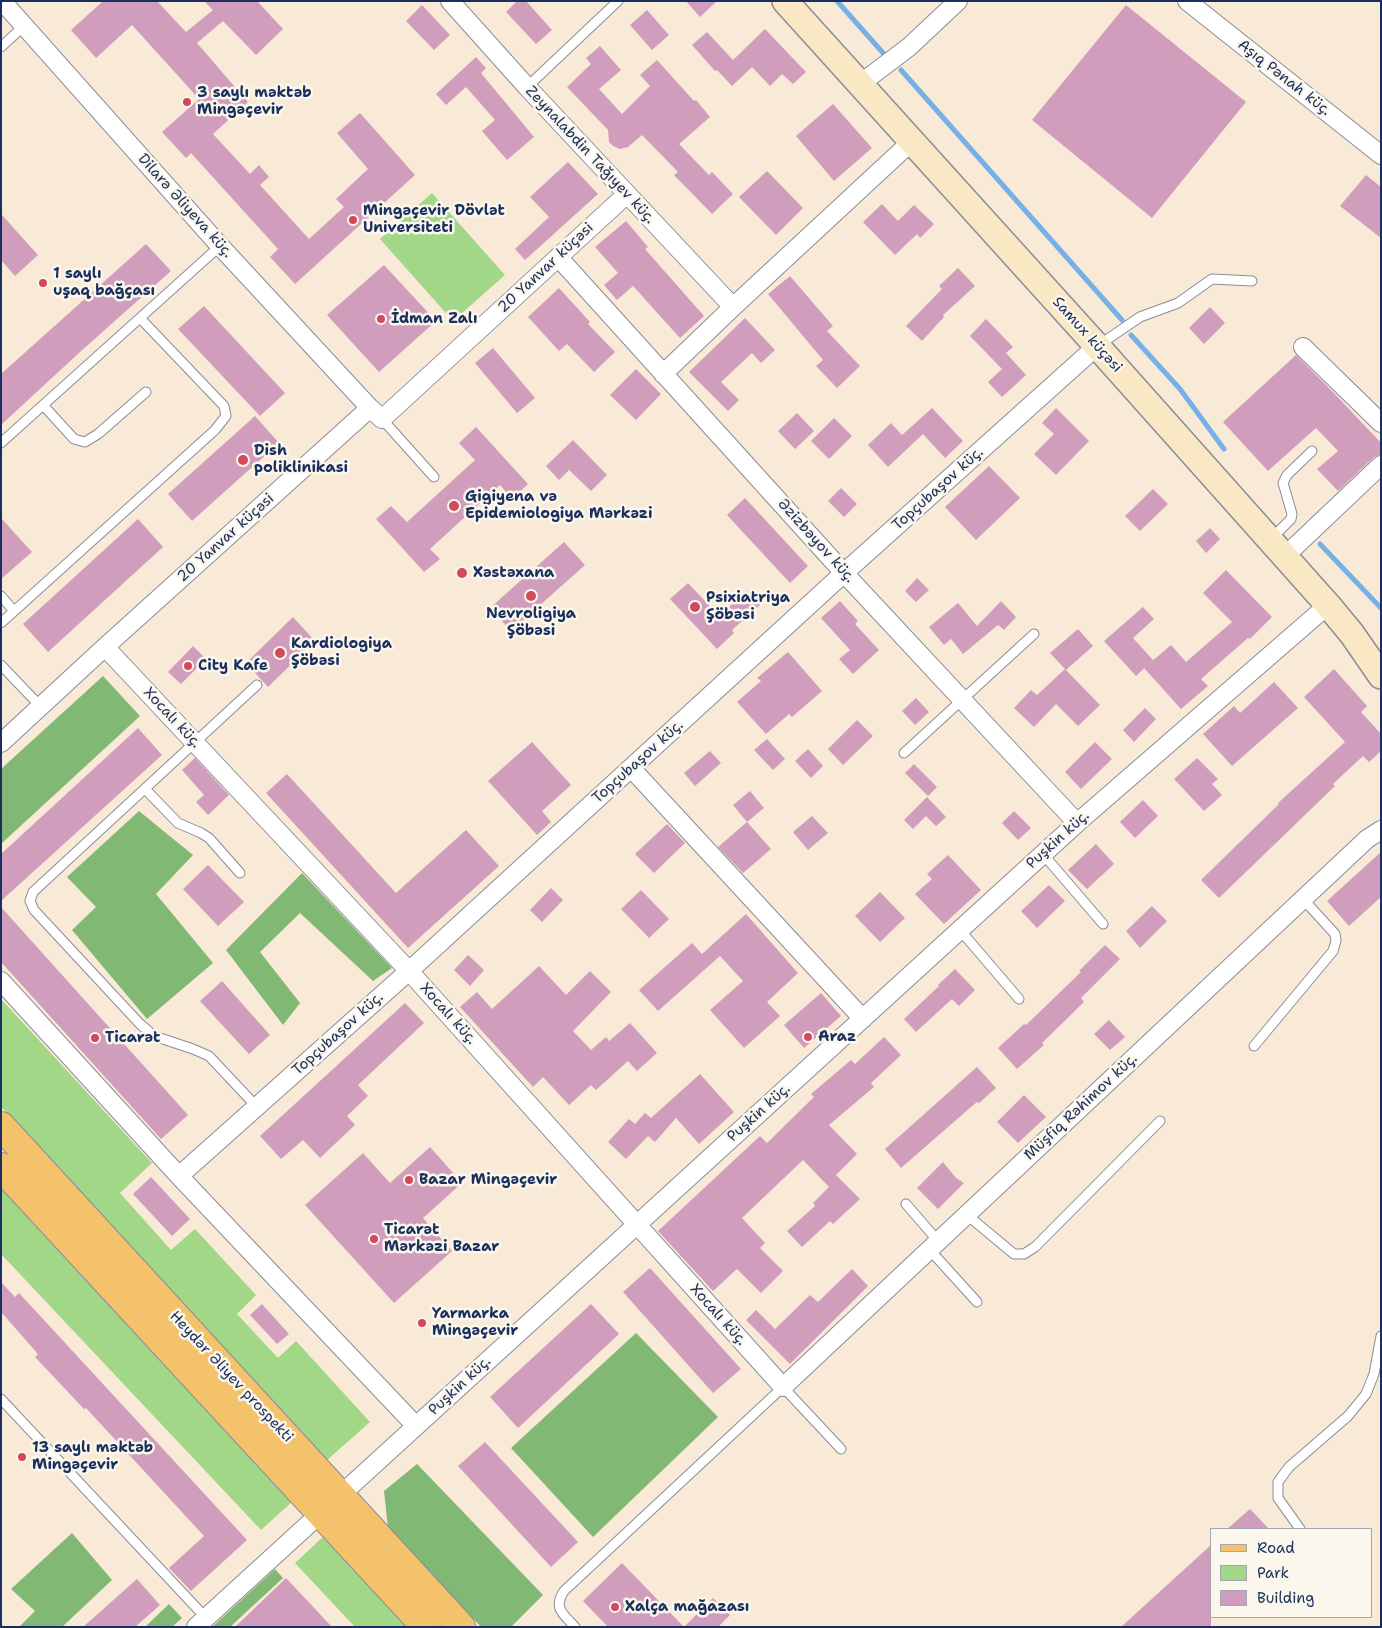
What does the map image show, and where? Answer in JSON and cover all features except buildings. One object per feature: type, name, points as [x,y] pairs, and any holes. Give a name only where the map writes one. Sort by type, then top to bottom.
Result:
[{"type":"main road","name":"Samux küçəsi","points":[[785,1],[1328,605],[1352,634],[1381,676]]},
{"type":"main road","name":"Heydər Əliyev prospekti","points":[[1,1126],[330,1504],[426,1627]]},
{"type":"main road","name":"Heydər Əliyev prospekti","points":[[1,1167],[330,1504],[461,1627]]},
{"type":"street","name":"Dilarə Əliyeva küç.","points":[[2,1],[220,246],[376,413]]},
{"type":"street","name":"Zeynalabdin Tağıyev küç.","points":[[450,1],[527,87],[733,307]]},
{"type":"street","points":[[860,84],[909,47],[958,1]]},
{"type":"street","name":"Aşıq Pənah küç.","points":[[1187,1],[1381,155]]},
{"type":"street","points":[[663,374],[911,142]]},
{"type":"street","name":"20 Yanvar küçəsi","points":[[1,743],[105,647],[558,257],[627,194]]},
{"type":"street","name":"Əzizbəyov küç.","points":[[558,257],[844,573],[1077,823]]},
{"type":"street","name":"Topçubaşov küç.","points":[[179,1176],[409,971],[844,573],[1097,346]]},
{"type":"street","points":[[1303,347],[1381,423]]},
{"type":"street","points":[[1277,549],[1381,465]]},
{"type":"street","name":"Puşkin küç.","points":[[201,1622],[1077,823],[1328,605]]},
{"type":"street","name":"Xocalı küç.","points":[[105,647],[409,971],[783,1387]]},
{"type":"street","points":[[631,768],[863,1019]]},
{"type":"street","name":"Müşfiq Rəhimov küç.","points":[[783,1387],[1367,839],[1381,830]]},
{"type":"street","points":[[1,981],[179,1176],[416,1426]]},
{"type":"lane","points":[[527,87],[618,1]]},
{"type":"lane","points":[[1,47],[24,26]]},
{"type":"lane","points":[[1,443],[220,246]]},
{"type":"lane","points":[[1097,346],[1140,317],[1178,303],[1212,279],[1252,282]]},
{"type":"lane","points":[[1,623],[216,430],[226,416],[224,406],[140,318]]},
{"type":"lane","points":[[43,406],[74,439],[85,442],[98,434],[146,392]]},
{"type":"lane","points":[[376,413],[434,477]]},
{"type":"lane","points":[[1277,549],[1292,514],[1283,483],[1288,475],[1312,450]]},
{"type":"lane","points":[[1,596],[14,611]]},
{"type":"lane","points":[[904,754],[1034,634]]},
{"type":"lane","points":[[1,665],[41,707]]},
{"type":"lane","points":[[256,1106],[209,1056],[154,1036],[140,1024],[34,910],[30,901],[33,892],[257,685]]},
{"type":"lane","points":[[145,789],[178,823],[209,838],[240,872]]},
{"type":"lane","points":[[1043,854],[1103,924]]},
{"type":"lane","points":[[1254,1046],[1333,951],[1336,941],[1335,934],[1303,899]]},
{"type":"lane","points":[[960,930],[1019,999]]},
{"type":"lane","points":[[967,1215],[1014,1254],[1024,1254],[1035,1247],[1160,1121]]},
{"type":"lane","points":[[906,1204],[977,1302]]},
{"type":"lane","points":[[1299,1528],[1278,1498],[1278,1482],[1289,1467],[1348,1416],[1366,1394],[1374,1374],[1381,1336]]},
{"type":"lane","points":[[575,1627],[559,1608],[559,1599],[564,1591],[783,1387],[841,1449]]},
{"type":"lane","points":[[1,1399],[201,1622]]},
{"type":"green space","points":[[432,193],[505,275],[453,321],[380,239]]},
{"type":"green space","points":[[103,676],[140,716],[1,844],[1,769]]},
{"type":"green space","points":[[139,811],[193,855],[156,894],[213,963],[147,1019],[72,930],[96,907],[67,877]]},
{"type":"green space","points":[[302,873],[392,968],[373,981],[300,913],[260,952],[300,1003],[283,1025],[226,950]]},
{"type":"green space","points":[[1,999],[152,1163],[120,1193],[171,1250],[195,1229],[256,1295],[237,1314],[278,1358],[296,1341],[370,1422],[326,1461],[1,1107]]},
{"type":"green space","points":[[1,1185],[293,1501],[261,1530],[1,1254]]},
{"type":"green space","points":[[636,1333],[718,1417],[593,1537],[511,1448]]},
{"type":"green space","points":[[417,1464],[543,1595],[511,1627],[481,1627],[388,1528],[384,1491]]},
{"type":"green space","points":[[72,1533],[112,1580],[62,1627],[19,1627],[35,1611],[11,1589]]},
{"type":"green space","points":[[326,1534],[412,1627],[355,1627],[295,1563]]},
{"type":"green space","points":[[275,1569],[283,1578],[230,1627],[212,1627]]},
{"type":"green space","points":[[169,1604],[182,1618],[172,1627],[145,1627]]},
{"type":"waterway","points":[[837,1],[884,54]]},
{"type":"waterway","points":[[901,70],[1122,320]]},
{"type":"waterway","points":[[1131,335],[1180,389],[1224,449]]},
{"type":"waterway","points":[[1320,544],[1381,608]]},
{"type":"place","name":"3 saylı məktəb Mingəçevir","points":[[187,102]]},
{"type":"place","name":"Mingəçevir Dövlət Universiteti","points":[[353,220]]},
{"type":"place","name":"1 saylı uşaq bağçası","points":[[43,283]]},
{"type":"place","name":"İdman Zalı","points":[[381,319]]},
{"type":"place","name":"Dish poliklinikasi","points":[[243,460]]},
{"type":"place","name":"Gigiyena və Epidemiologiya Mərkəzi","points":[[454,506]]},
{"type":"place","name":"Xəstəxana","points":[[462,573]]},
{"type":"place","name":"Nevroligiya Şöbəsi","points":[[531,596]]},
{"type":"place","name":"Psixiatriya Şöbəsi","points":[[695,607]]},
{"type":"place","name":"Kardiologiya Şöbəsi","points":[[280,653]]},
{"type":"place","name":"City Kafe","points":[[188,666]]},
{"type":"place","name":"Araz","points":[[808,1037]]},
{"type":"place","name":"Ticarət","points":[[95,1038]]},
{"type":"place","name":"Bazar Mingəçevir","points":[[409,1180]]},
{"type":"place","name":"Ticarət Mərkəzi Bazar","points":[[374,1239]]},
{"type":"place","name":"Yarmarka Mingəçevir","points":[[422,1323]]},
{"type":"place","name":"13 saylı məktəb Mingəçevir","points":[[22,1457]]},
{"type":"place","name":"Xalça mağazası","points":[[615,1607]]}]
